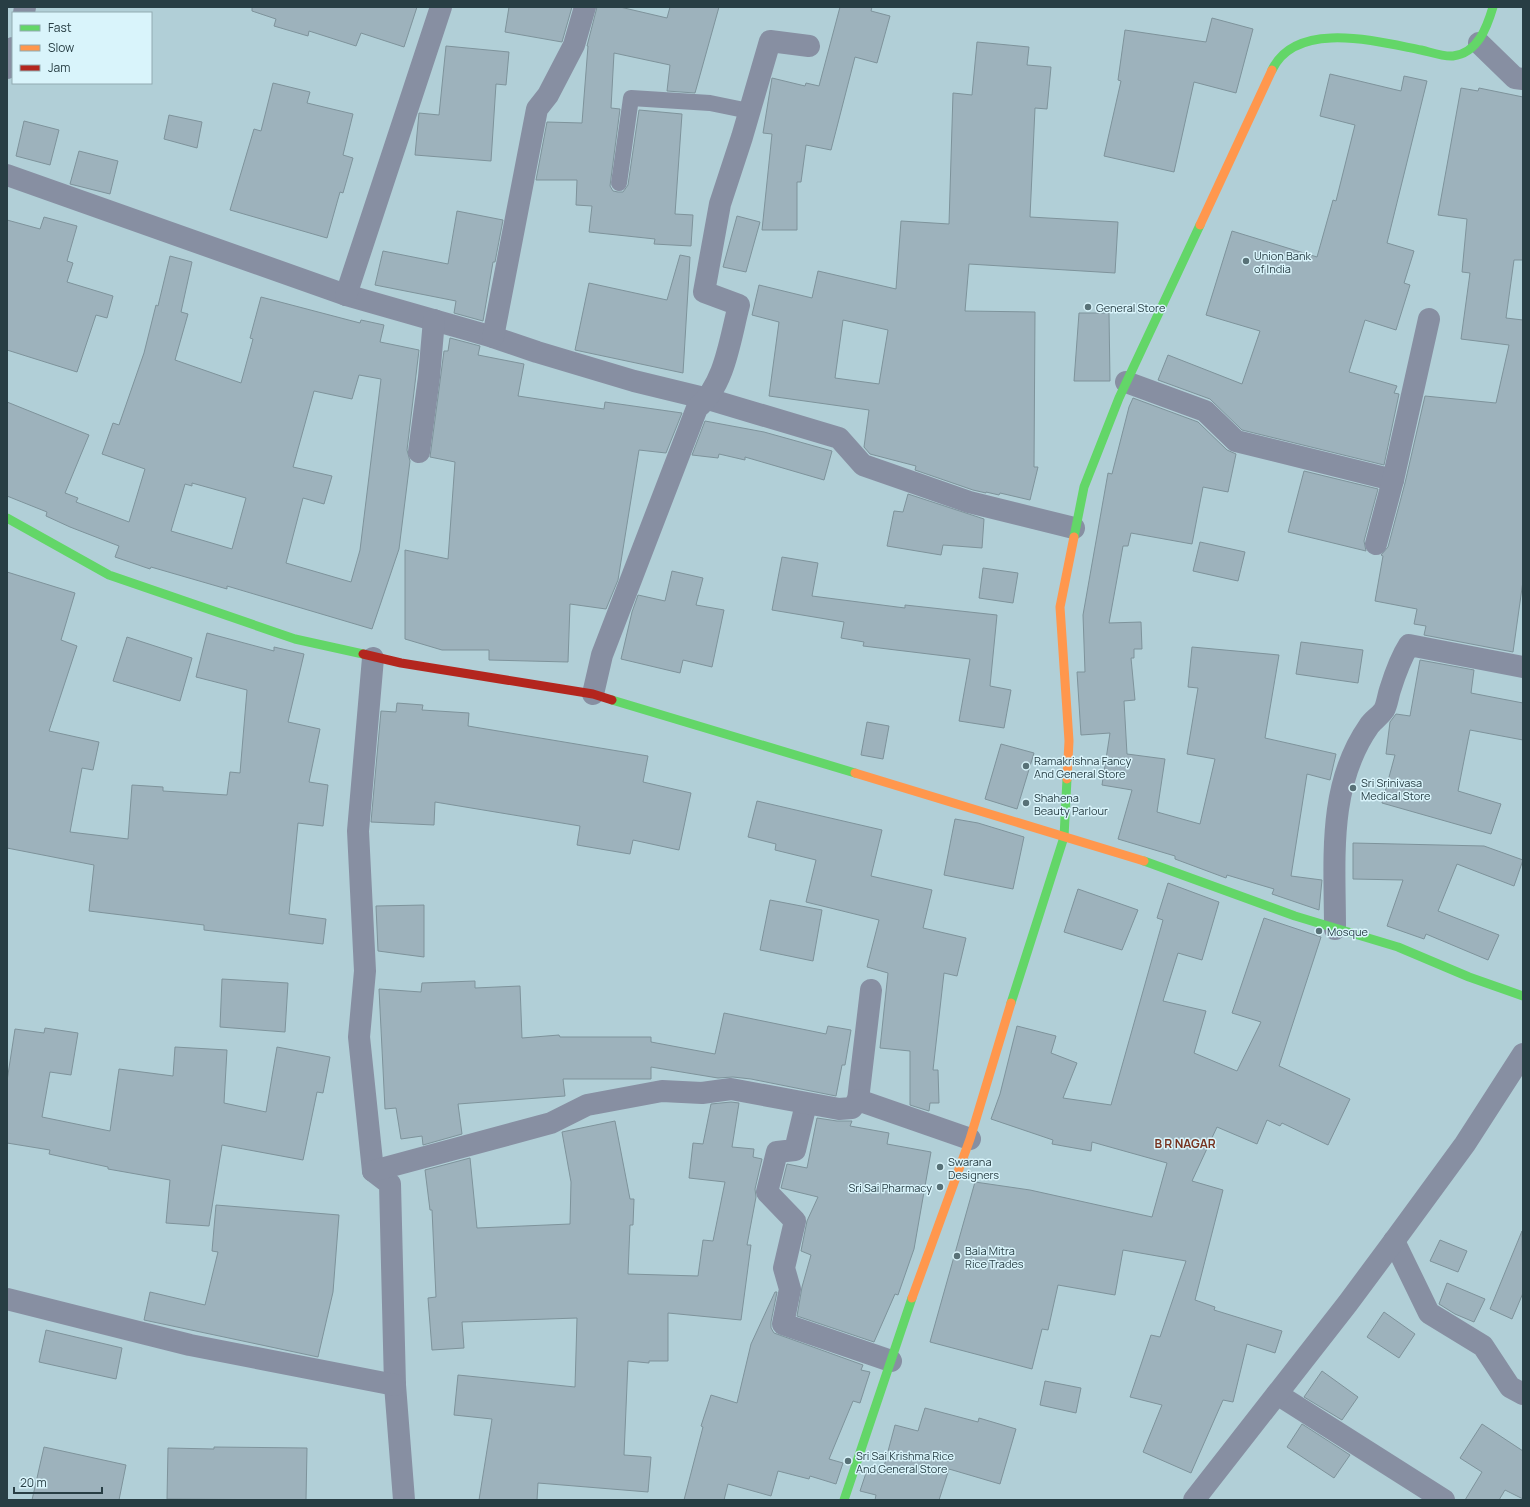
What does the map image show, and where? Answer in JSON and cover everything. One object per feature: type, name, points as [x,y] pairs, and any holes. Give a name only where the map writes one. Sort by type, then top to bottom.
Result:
[{"type":"main road","points":[[844,1500],[944,1208],[970,1139],[1044,897],[1064,837],[1069,741],[1060,607],[1074,528],[1084,487],[1102,438],[1126,382],[1275,64],[1286,52],[1314,39],[1332,38],[1357,40],[1453,56],[1467,52],[1479,42],[1493,7]]},
{"type":"main road","points":[[7,518],[109,575],[294,639],[373,658],[593,694],[1127,855],[1295,916],[1398,947],[1469,977],[1523,996]]},
{"type":"street","points":[[346,295],[441,7]]},
{"type":"street","points":[[493,337],[537,109],[548,95],[574,45],[585,7]]},
{"type":"street","points":[[593,694],[602,655],[698,408],[708,399],[722,368],[739,305],[704,292],[720,204],[770,41],[809,46]]},
{"type":"street","points":[[1479,42],[1515,78],[1523,79]]},
{"type":"street","points":[[7,68],[12,51]]},
{"type":"street","points":[[7,175],[346,295],[493,337],[537,352],[634,381],[708,399],[839,438],[863,465],[969,502],[1074,528]]},
{"type":"street","points":[[1376,544],[1393,480],[1429,319]]},
{"type":"street","points":[[418,452],[429,377],[434,320]]},
{"type":"street","points":[[1126,382],[1205,411],[1236,441],[1393,480]]},
{"type":"street","points":[[1335,929],[1334,847],[1336,816],[1342,786],[1353,757],[1370,725],[1384,710],[1401,658],[1409,645],[1523,667]]},
{"type":"street","points":[[373,658],[358,831],[365,971],[359,1037],[373,1171],[390,1184],[395,1384],[404,1500]]},
{"type":"street","points":[[373,1171],[552,1123],[587,1105],[662,1091],[702,1093],[731,1089],[806,1104],[839,1109],[852,1108],[858,1100],[871,990]]},
{"type":"street","points":[[1194,1500],[1394,1241],[1465,1144],[1523,1054]]},
{"type":"street","points":[[858,1100],[970,1139]]},
{"type":"street","points":[[806,1104],[795,1150],[777,1152],[767,1192],[795,1221],[784,1268],[790,1290],[783,1324],[891,1361]]},
{"type":"street","points":[[1394,1241],[1428,1313],[1483,1346],[1510,1387],[1523,1394]]},
{"type":"street","points":[[7,1300],[190,1345],[395,1384]]},
{"type":"street","points":[[1277,1394],[1444,1500]]},
{"type":"lane","points":[[619,183],[630,98],[710,103],[749,111]]},
{"type":"building","points":[[252,7],[417,7],[404,47],[361,33],[356,46],[309,31],[308,36],[274,26],[276,19],[252,11]]},
{"type":"building","points":[[509,7],[572,7],[562,42],[505,32]]},
{"type":"building","points":[[597,7],[620,7],[667,18],[670,7],[719,7],[695,93],[667,91],[670,65],[614,53],[611,108],[620,109],[610,186],[613,191],[623,192],[628,185],[639,110],[682,114],[675,214],[693,215],[691,246],[654,244],[655,239],[589,232],[592,206],[576,205],[577,180],[536,180],[547,122],[582,123],[587,46]]},
{"type":"building","points":[[840,7],[872,7],[871,11],[890,16],[877,63],[855,57],[831,150],[806,145],[801,182],[797,182],[797,230],[762,230],[772,134],[763,133],[772,78],[805,86],[806,83],[819,86]]},
{"type":"building","points":[[1212,18],[1253,29],[1236,93],[1194,82],[1174,172],[1104,156],[1121,81],[1118,80],[1125,30],[1206,42]]},
{"type":"building","points":[[977,42],[1029,47],[1027,65],[1051,67],[1047,109],[1035,108],[1030,217],[1118,222],[1115,273],[969,264],[965,311],[1035,312],[1034,467],[1038,467],[1030,500],[1000,493],[999,495],[973,490],[915,470],[916,466],[870,454],[864,447],[869,410],[769,396],[779,322],[752,315],[759,285],[812,298],[818,271],[896,289],[901,221],[949,224],[953,93],[972,95]],"holes":[[[843,320],[888,330],[879,384],[835,378]]]},
{"type":"building","points":[[446,46],[509,52],[506,85],[496,84],[491,161],[415,155],[419,113],[439,115]]},
{"type":"building","points":[[1330,74],[1401,91],[1404,76],[1427,81],[1387,243],[1414,251],[1404,283],[1410,285],[1396,330],[1365,320],[1349,372],[1397,386],[1394,393],[1399,394],[1384,465],[1242,430],[1210,399],[1158,380],[1168,355],[1242,384],[1260,331],[1206,315],[1232,231],[1317,257],[1333,200],[1336,201],[1355,125],[1320,116]]},
{"type":"building","points":[[273,83],[310,92],[307,103],[353,114],[343,155],[353,158],[343,193],[340,192],[327,238],[230,210],[254,129],[261,131]]},
{"type":"building","points":[[1461,88],[1478,91],[1479,88],[1523,97],[1523,260],[1514,260],[1506,318],[1523,320],[1523,581],[1513,652],[1424,635],[1426,626],[1414,624],[1417,609],[1375,601],[1383,556],[1381,555],[1388,547],[1405,483],[1425,396],[1496,403],[1509,345],[1461,339],[1470,273],[1462,272],[1467,219],[1438,215]]},
{"type":"building","points":[[169,115],[202,122],[197,148],[164,139]]},
{"type":"building","points":[[24,121],[59,130],[50,165],[16,156]]},
{"type":"building","points":[[79,151],[118,161],[110,194],[70,184]]},
{"type":"building","points":[[457,211],[503,220],[495,262],[493,262],[483,321],[454,313],[456,301],[375,285],[383,251],[448,264]]},
{"type":"building","points":[[737,216],[760,222],[746,272],[723,267]]},
{"type":"building","points":[[44,217],[77,226],[67,261],[73,263],[67,282],[113,296],[107,318],[96,315],[77,372],[7,350],[7,220],[40,229]]},
{"type":"building","points":[[680,255],[690,257],[683,373],[575,350],[589,283],[667,300]]},
{"type":"building","points":[[170,256],[192,262],[181,312],[188,314],[175,360],[241,383],[253,339],[250,338],[261,297],[360,323],[361,320],[384,325],[380,342],[419,350],[407,450],[410,461],[399,549],[372,629],[227,586],[227,589],[151,567],[150,569],[115,557],[119,546],[70,527],[46,516],[47,512],[7,496],[7,402],[89,435],[65,493],[78,498],[76,502],[129,522],[145,469],[102,454],[113,423],[119,425],[144,353],[156,305],[158,306]],"holes":[[[359,375],[381,379],[360,550],[351,582],[286,563],[303,498],[324,504],[332,476],[293,467],[314,391],[352,399]],[[192,483],[246,498],[232,549],[171,531],[185,484],[192,486]]]},
{"type":"building","points":[[1079,313],[1109,313],[1110,381],[1074,381]]},
{"type":"building","points":[[450,338],[480,346],[478,355],[524,364],[518,396],[604,409],[605,402],[682,413],[666,453],[639,450],[618,580],[606,609],[570,604],[568,662],[489,660],[489,650],[442,650],[405,639],[405,550],[448,559],[455,462],[430,457],[444,351],[448,351]]},
{"type":"building","points":[[1133,398],[1198,422],[1227,450],[1236,454],[1228,492],[1203,487],[1192,544],[1131,533],[1128,546],[1123,546],[1109,623],[1141,622],[1142,649],[1134,649],[1134,658],[1131,658],[1135,700],[1124,701],[1127,754],[1165,759],[1157,812],[1200,824],[1215,759],[1187,754],[1198,688],[1188,687],[1192,647],[1279,655],[1265,738],[1336,754],[1330,780],[1307,774],[1291,876],[1322,880],[1319,910],[1272,894],[1274,889],[1227,875],[1226,878],[1175,859],[1175,856],[1118,839],[1132,790],[1102,785],[1110,733],[1081,735],[1077,672],[1085,672],[1083,615],[1108,473],[1112,474],[1129,407]]},
{"type":"building","points":[[705,421],[764,432],[832,451],[824,480],[745,457],[745,460],[719,454],[718,458],[692,455]]},
{"type":"building","points":[[1304,471],[1378,489],[1364,541],[1366,551],[1288,532]]},
{"type":"building","points":[[908,494],[984,519],[982,548],[943,545],[941,555],[887,546],[894,511],[903,512]]},
{"type":"building","points":[[1200,542],[1245,552],[1238,581],[1193,571]]},
{"type":"building","points":[[782,557],[818,563],[812,596],[905,608],[905,605],[997,615],[990,686],[1011,690],[1004,728],[959,721],[970,659],[863,646],[864,642],[841,638],[844,622],[772,610]]},
{"type":"building","points":[[983,568],[1018,573],[1013,603],[979,598]]},
{"type":"building","points":[[672,571],[703,578],[696,605],[724,610],[712,667],[683,660],[680,673],[621,659],[632,612],[638,595],[665,601]]},
{"type":"building","points":[[7,572],[75,593],[61,640],[77,646],[49,731],[99,742],[93,770],[82,768],[70,832],[128,839],[132,785],[163,787],[163,791],[227,795],[230,772],[240,773],[247,690],[196,677],[207,633],[274,651],[274,647],[304,654],[288,722],[320,729],[309,782],[328,785],[323,826],[298,823],[289,914],[326,919],[323,944],[204,930],[204,925],[89,911],[94,865],[7,848]]},
{"type":"building","points":[[127,637],[192,658],[180,701],[113,681]]},
{"type":"building","points":[[1301,642],[1363,650],[1358,683],[1296,674]]},
{"type":"building","points":[[1420,660],[1474,670],[1471,693],[1523,703],[1523,740],[1470,730],[1458,791],[1501,804],[1491,834],[1382,803],[1395,755],[1386,754],[1390,722],[1396,714],[1410,716]]},
{"type":"building","points":[[397,703],[423,705],[422,710],[469,713],[468,726],[648,756],[643,782],[691,793],[679,850],[633,840],[630,854],[577,845],[580,826],[435,802],[434,825],[371,822],[381,711],[396,712]]},
{"type":"building","points":[[867,722],[889,726],[883,759],[861,755]]},
{"type":"building","points":[[1001,744],[1034,753],[1017,809],[985,799]]},
{"type":"building","points":[[757,801],[882,830],[871,876],[932,890],[923,928],[966,938],[957,976],[944,973],[933,1070],[938,1070],[939,1103],[930,1103],[929,1111],[910,1105],[910,1051],[880,1048],[888,973],[867,967],[879,920],[806,902],[816,860],[775,850],[776,844],[748,837]]},
{"type":"building","points":[[955,819],[978,823],[1024,837],[1013,889],[944,875]]},
{"type":"building","points":[[1353,843],[1484,846],[1523,860],[1514,886],[1457,864],[1438,911],[1499,935],[1488,960],[1426,934],[1424,939],[1387,926],[1403,880],[1353,879]]},
{"type":"building","points":[[1168,883],[1219,902],[1202,960],[1178,953],[1163,1001],[1206,1011],[1194,1053],[1237,1071],[1261,1022],[1232,1013],[1264,918],[1321,937],[1279,1066],[1350,1099],[1328,1145],[1282,1123],[1280,1126],[1267,1120],[1257,1144],[1217,1127],[1192,1181],[1223,1190],[1195,1300],[1215,1307],[1214,1310],[1282,1331],[1275,1353],[1247,1344],[1233,1402],[1223,1400],[1191,1473],[1143,1452],[1162,1405],[1130,1397],[1151,1335],[1160,1337],[1186,1261],[1123,1250],[1115,1295],[1058,1285],[1048,1330],[1042,1329],[1032,1369],[930,1342],[975,1182],[1030,1190],[1152,1217],[1167,1163],[1092,1142],[1091,1151],[1052,1144],[1053,1140],[991,1119],[1000,1094],[1017,1026],[1056,1036],[1051,1053],[1077,1063],[1063,1098],[1111,1105],[1163,920],[1157,918]]},
{"type":"building","points":[[1078,889],[1138,910],[1122,950],[1064,932]]},
{"type":"building","points":[[770,900],[822,910],[813,961],[760,950]]},
{"type":"building","points":[[424,905],[424,957],[378,951],[376,906]]},
{"type":"building","points":[[222,979],[288,983],[285,1032],[220,1027]]},
{"type":"building","points":[[475,981],[475,988],[520,986],[522,1038],[559,1035],[560,1037],[651,1037],[651,1042],[715,1054],[724,1013],[826,1034],[828,1026],[851,1030],[845,1065],[842,1065],[836,1096],[751,1079],[733,1077],[718,1078],[651,1067],[651,1079],[563,1079],[565,1096],[458,1104],[462,1134],[423,1145],[422,1136],[401,1139],[396,1108],[385,1109],[379,989],[421,992],[422,983]]},
{"type":"building","points":[[45,1028],[78,1033],[71,1075],[50,1072],[42,1117],[110,1131],[119,1069],[173,1076],[175,1047],[227,1050],[224,1103],[266,1112],[277,1047],[330,1057],[323,1093],[317,1092],[303,1160],[222,1145],[209,1226],[166,1223],[170,1180],[108,1169],[108,1167],[49,1154],[50,1150],[7,1143],[7,1081],[15,1029],[44,1033]]},
{"type":"building","points":[[731,1102],[739,1103],[732,1147],[754,1149],[753,1157],[762,1159],[755,1189],[756,1197],[747,1245],[751,1245],[741,1320],[668,1313],[668,1361],[649,1361],[649,1363],[628,1361],[624,1455],[651,1457],[648,1492],[538,1483],[537,1500],[479,1500],[492,1419],[454,1415],[458,1375],[575,1387],[577,1318],[462,1322],[464,1348],[432,1350],[428,1298],[436,1297],[432,1210],[430,1210],[425,1170],[470,1158],[477,1228],[570,1224],[571,1182],[562,1132],[615,1121],[630,1199],[634,1199],[633,1225],[630,1225],[628,1274],[698,1276],[703,1240],[713,1241],[725,1182],[689,1178],[693,1143],[703,1144],[711,1104]]},
{"type":"building","points":[[817,1118],[837,1121],[852,1121],[850,1126],[889,1133],[887,1144],[931,1152],[914,1249],[898,1295],[895,1294],[874,1342],[797,1316],[802,1287],[811,1255],[801,1251],[807,1221],[818,1197],[781,1188],[787,1164],[807,1168]]},
{"type":"building","points":[[216,1205],[339,1215],[333,1292],[318,1357],[144,1320],[150,1292],[205,1305],[218,1252],[212,1251]]},
{"type":"building","points":[[1522,1231],[1523,1293],[1512,1319],[1490,1309]]},
{"type":"building","points":[[1440,1240],[1467,1251],[1458,1272],[1430,1261]]},
{"type":"building","points":[[1447,1283],[1485,1299],[1474,1322],[1455,1314],[1439,1304]]},
{"type":"building","points":[[775,1292],[777,1292],[771,1322],[771,1328],[774,1333],[863,1365],[861,1370],[870,1372],[860,1403],[853,1401],[829,1459],[843,1463],[836,1484],[810,1476],[809,1479],[778,1471],[771,1496],[728,1484],[724,1500],[684,1500],[703,1427],[701,1426],[711,1395],[737,1403],[751,1344]]},
{"type":"building","points":[[1384,1312],[1415,1334],[1399,1358],[1367,1337]]},
{"type":"building","points":[[46,1330],[122,1348],[116,1379],[39,1362]]},
{"type":"building","points":[[1322,1371],[1358,1397],[1342,1420],[1304,1397]]},
{"type":"building","points":[[1045,1381],[1081,1388],[1076,1413],[1040,1405]]},
{"type":"building","points":[[925,1408],[978,1422],[979,1418],[1016,1429],[1000,1484],[949,1469],[939,1500],[875,1500],[876,1495],[860,1491],[867,1470],[882,1474],[895,1425],[918,1431]]},
{"type":"building","points":[[1302,1424],[1350,1455],[1334,1478],[1287,1447]]},
{"type":"building","points":[[1482,1424],[1523,1451],[1523,1499],[1505,1490],[1499,1500],[1465,1500],[1482,1472],[1460,1458]]},
{"type":"building","points":[[44,1447],[126,1465],[119,1500],[32,1500]]},
{"type":"building","points":[[214,1447],[307,1448],[306,1500],[167,1499],[168,1448],[214,1449]]},
{"type":"traffic: fast","points":[[1272,70],[1284,54],[1300,44],[1319,39],[1362,39],[1404,46],[1445,56],[1462,54],[1469,50],[1480,38],[1488,23],[1493,7]]},
{"type":"traffic: fast","points":[[1074,537],[1084,487],[1119,398],[1200,225]]},
{"type":"traffic: fast","points":[[7,518],[109,575],[295,639],[363,654]]},
{"type":"traffic: fast","points":[[612,700],[855,773]]},
{"type":"traffic: fast","points":[[1011,1003],[1064,837],[1067,779]]},
{"type":"traffic: fast","points":[[1144,861],[1295,916],[1398,947],[1469,977],[1523,996]]},
{"type":"traffic: fast","points":[[844,1500],[912,1298]]},
{"type":"traffic: slow","points":[[1200,225],[1272,70]]},
{"type":"traffic: slow","points":[[1067,779],[1069,741],[1060,607],[1074,537]]},
{"type":"traffic: slow","points":[[855,773],[1144,861]]},
{"type":"traffic: slow","points":[[912,1298],[970,1139],[1011,1003]]},
{"type":"traffic: jam","points":[[363,654],[401,663],[593,694],[612,700]]},
{"type":"place","name":"Union Bank of India","points":[[1246,261]]},
{"type":"place","name":"General Store","points":[[1088,307]]},
{"type":"place","name":"Ramakrishna Fancy And General Store","points":[[1026,766]]},
{"type":"place","name":"Sri Srinivasa Medical Store","points":[[1353,788]]},
{"type":"place","name":"Shahena Beauty Parlour","points":[[1026,803]]},
{"type":"place","name":"Mosque","points":[[1319,931]]},
{"type":"place","name":"Swarana Designers","points":[[940,1167]]},
{"type":"place","name":"Sri Sai Pharmacy","points":[[940,1187]]},
{"type":"place","name":"Bala Mitra Rice Trades","points":[[957,1256]]},
{"type":"place","name":"Sri Sai Krishma Rice And General Store","points":[[848,1461]]},
{"type":"district","name":"B R NAGAR","points":[[1185,1143]]}]
